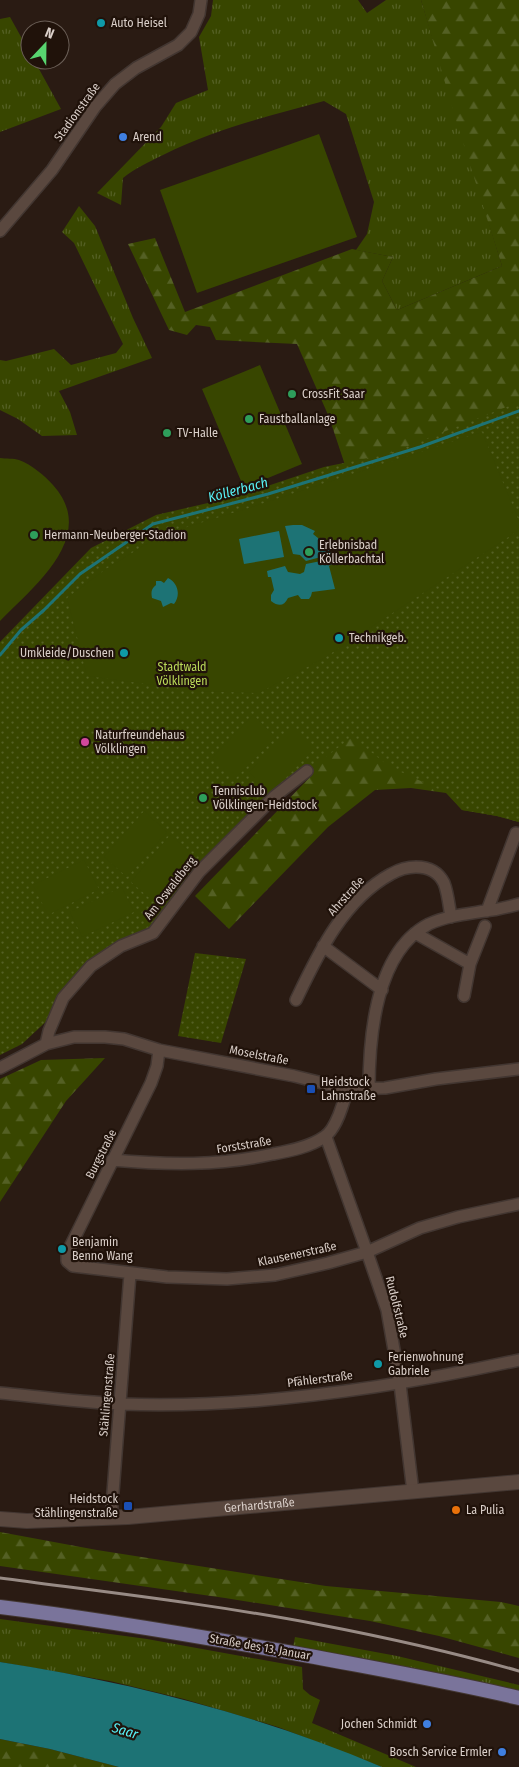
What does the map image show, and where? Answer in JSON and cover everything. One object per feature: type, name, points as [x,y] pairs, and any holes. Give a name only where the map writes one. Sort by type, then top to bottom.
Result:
[{"type":"main road","name":"Straße des 13. Januar","points":[[0,1607],[215,1639],[394,1672],[519,1698]]},
{"type":"street","name":"Stadionstraße","points":[[0,232],[52,170],[95,107],[115,84],[136,68],[178,45],[191,32],[199,14],[201,0]]},
{"type":"street","name":"Am Oswaldberg","points":[[46,1044],[49,1031],[63,998],[91,966],[120,946],[153,933],[199,872],[276,796],[307,771]]},
{"type":"street","points":[[487,911],[516,833]]},
{"type":"street","name":"Ahrstraße","points":[[296,1000],[323,946],[346,912],[377,882],[398,870],[413,867],[428,868],[438,874],[444,884],[451,917]]},
{"type":"street","points":[[370,1089],[372,1028],[392,962],[408,939],[415,932],[431,923],[451,917],[519,904]]},
{"type":"street","points":[[464,996],[470,964],[485,926]]},
{"type":"street","points":[[415,932],[470,964]]},
{"type":"street","points":[[323,946],[382,990]]},
{"type":"street","name":"Moselstraße","points":[[0,1068],[46,1044],[74,1037],[105,1037],[124,1039],[159,1050],[294,1076],[347,1089],[370,1089],[519,1069]]},
{"type":"street","name":"Burgstraße","points":[[73,1266],[67,1260],[67,1253],[151,1083],[158,1066],[159,1050]]},
{"type":"street","points":[[326,1137],[334,1126],[347,1089]]},
{"type":"street","name":"Forststraße","points":[[112,1160],[161,1164],[214,1163],[255,1158],[296,1149],[326,1137]]},
{"type":"street","name":"Rudolfstraße","points":[[326,1137],[386,1310],[400,1384],[413,1492]]},
{"type":"street","name":"Klausenerstraße","points":[[73,1266],[167,1277],[227,1279],[265,1276],[328,1263],[367,1252],[420,1228],[458,1217],[519,1204]]},
{"type":"street","name":"Stählingenstraße","points":[[111,1518],[130,1274]]},
{"type":"street","name":"Pfählerstraße","points":[[0,1393],[121,1404],[168,1404],[272,1399],[400,1384],[519,1360]]},
{"type":"street","name":"Gerhardstraße","points":[[0,1518],[27,1521],[111,1518],[519,1482]]},
{"type":"green space","points":[[213,0],[358,0],[367,13],[386,0],[421,0],[502,266],[397,310],[382,281],[393,257],[356,250],[367,234],[374,202],[346,114],[324,101],[222,130],[147,163],[123,178],[121,205],[97,193],[161,127],[176,103],[208,90],[199,37],[211,16]]},
{"type":"green space","points":[[421,0],[519,0],[519,521],[351,483],[329,417],[297,344],[216,340],[210,327],[196,325],[187,335],[169,330],[128,244],[155,238],[185,312],[352,249],[393,257],[382,281],[397,310],[502,266],[455,117]]},
{"type":"green space","points":[[10,17],[20,35],[20,70],[40,70],[61,109],[0,132],[0,19]]},
{"type":"green space","points":[[319,134],[357,237],[197,293],[160,190]]},
{"type":"green space","points":[[79,206],[95,226],[133,318],[152,358],[59,391],[70,412],[77,435],[42,436],[18,419],[0,410],[0,360],[6,361],[54,349],[71,365],[116,353],[123,344],[74,243],[62,232]]},
{"type":"green space","name":"Faustballanlage","points":[[260,365],[302,464],[244,488],[202,389]]},
{"type":"green space","name":"Stadtwald Völklingen","points":[[519,402],[519,822],[462,810],[447,793],[390,767],[352,737],[275,796],[199,872],[153,933],[91,966],[51,1017],[22,1044],[0,1055],[0,642],[91,548],[156,515],[238,496],[324,467],[388,454]]},
{"type":"green space","name":"Erlebnisbad Köllerbachtal","points":[[482,432],[519,521],[519,530],[324,658],[259,693],[198,691],[87,676],[67,598],[106,569],[161,535]]},
{"type":"green space","name":"Hermann-Neuberger-Stadion","points":[[0,458],[24,462],[46,478],[53,485],[65,504],[69,523],[65,541],[56,559],[44,576],[0,621]]},
{"type":"green space","points":[[249,673],[519,822],[462,810],[446,793],[411,788],[375,790],[328,827],[229,929],[195,896],[310,777],[318,747]]},
{"type":"green space","points":[[253,715],[276,737],[234,780],[212,758]]},
{"type":"green space","points":[[292,729],[313,750],[270,793],[249,772]]},
{"type":"green space","points":[[144,811],[167,832],[127,877],[104,857]]},
{"type":"green space","points":[[170,835],[195,856],[155,903],[131,882]]},
{"type":"green space","points":[[84,860],[99,889],[48,915],[33,885]]},
{"type":"green space","points":[[122,887],[134,912],[82,937],[70,912]]},
{"type":"green space","points":[[195,953],[246,959],[221,1043],[178,1036]]},
{"type":"green space","points":[[105,1058],[66,1101],[0,1202],[0,1079],[41,1060]]},
{"type":"green space","points":[[0,1532],[97,1550],[326,1586],[501,1602],[519,1606],[519,1658],[439,1636],[370,1621],[0,1566]]},
{"type":"green space","points":[[0,1619],[147,1639],[302,1667],[303,1689],[320,1700],[312,1723],[416,1767],[382,1767],[278,1727],[184,1699],[110,1681],[0,1662]]},
{"type":"green space","points":[[295,1637],[397,1656],[519,1685],[519,1692],[293,1647]]},
{"type":"green space","points":[[0,1739],[50,1749],[119,1767],[0,1767]]},
{"type":"water","points":[[302,525],[315,531],[313,534],[328,546],[332,554],[306,561],[300,555],[293,554],[285,526]]},
{"type":"water","points":[[279,531],[284,557],[244,564],[239,539]]},
{"type":"water","points":[[331,559],[332,564],[329,566],[335,589],[312,592],[309,599],[301,599],[298,595],[288,598],[281,605],[271,601],[271,595],[274,590],[271,577],[268,577],[267,571],[285,566],[288,572],[300,574],[304,572],[306,564]]},
{"type":"water","points":[[168,578],[176,586],[178,593],[174,604],[171,603],[163,607],[161,601],[152,598],[152,591],[156,581],[164,583]]},
{"type":"water","name":"Saar","points":[[0,1662],[146,1690],[194,1702],[289,1731],[382,1767],[119,1767],[50,1749],[0,1739]]},
{"type":"waterway","name":"Köllerbach","points":[[0,655],[21,630],[80,574],[153,524],[268,494],[420,447],[519,411]]},
{"type":"railway","points":[[0,1578],[277,1617],[418,1645],[519,1671]]},
{"type":"place","name":"Auto Heisel","points":[[101,23]]},
{"type":"place","name":"Arend","points":[[123,137]]},
{"type":"place","name":"CrossFit Saar","points":[[292,394]]},
{"type":"place","name":"Faustballanlage","points":[[249,419]]},
{"type":"place","name":"TV-Halle","points":[[167,433]]},
{"type":"place","name":"Hermann-Neuberger-Stadion","points":[[34,535]]},
{"type":"place","name":"Erlebnisbad Köllerbachtal","points":[[309,552]]},
{"type":"place","name":"Technikgeb.","points":[[339,638]]},
{"type":"place","name":"Umkleide/Duschen","points":[[124,653]]},
{"type":"place","name":"Naturfreundehaus Völklingen","points":[[85,742]]},
{"type":"place","name":"Tennisclub Völklingen-Heidstock","points":[[203,798]]},
{"type":"place","name":"Heidstock Lahnstraße","points":[[311,1089]]},
{"type":"place","name":"Benjamin Benno Wang","points":[[62,1249]]},
{"type":"place","name":"Ferienwohnung Gabriele","points":[[378,1364]]},
{"type":"place","name":"Heidstock Stählingenstraße","points":[[128,1506]]},
{"type":"place","name":"La Pulia","points":[[456,1510]]},
{"type":"place","name":"Jochen Schmidt","points":[[427,1724]]},
{"type":"place","name":"Bosch Service Ermler","points":[[502,1752]]}]
